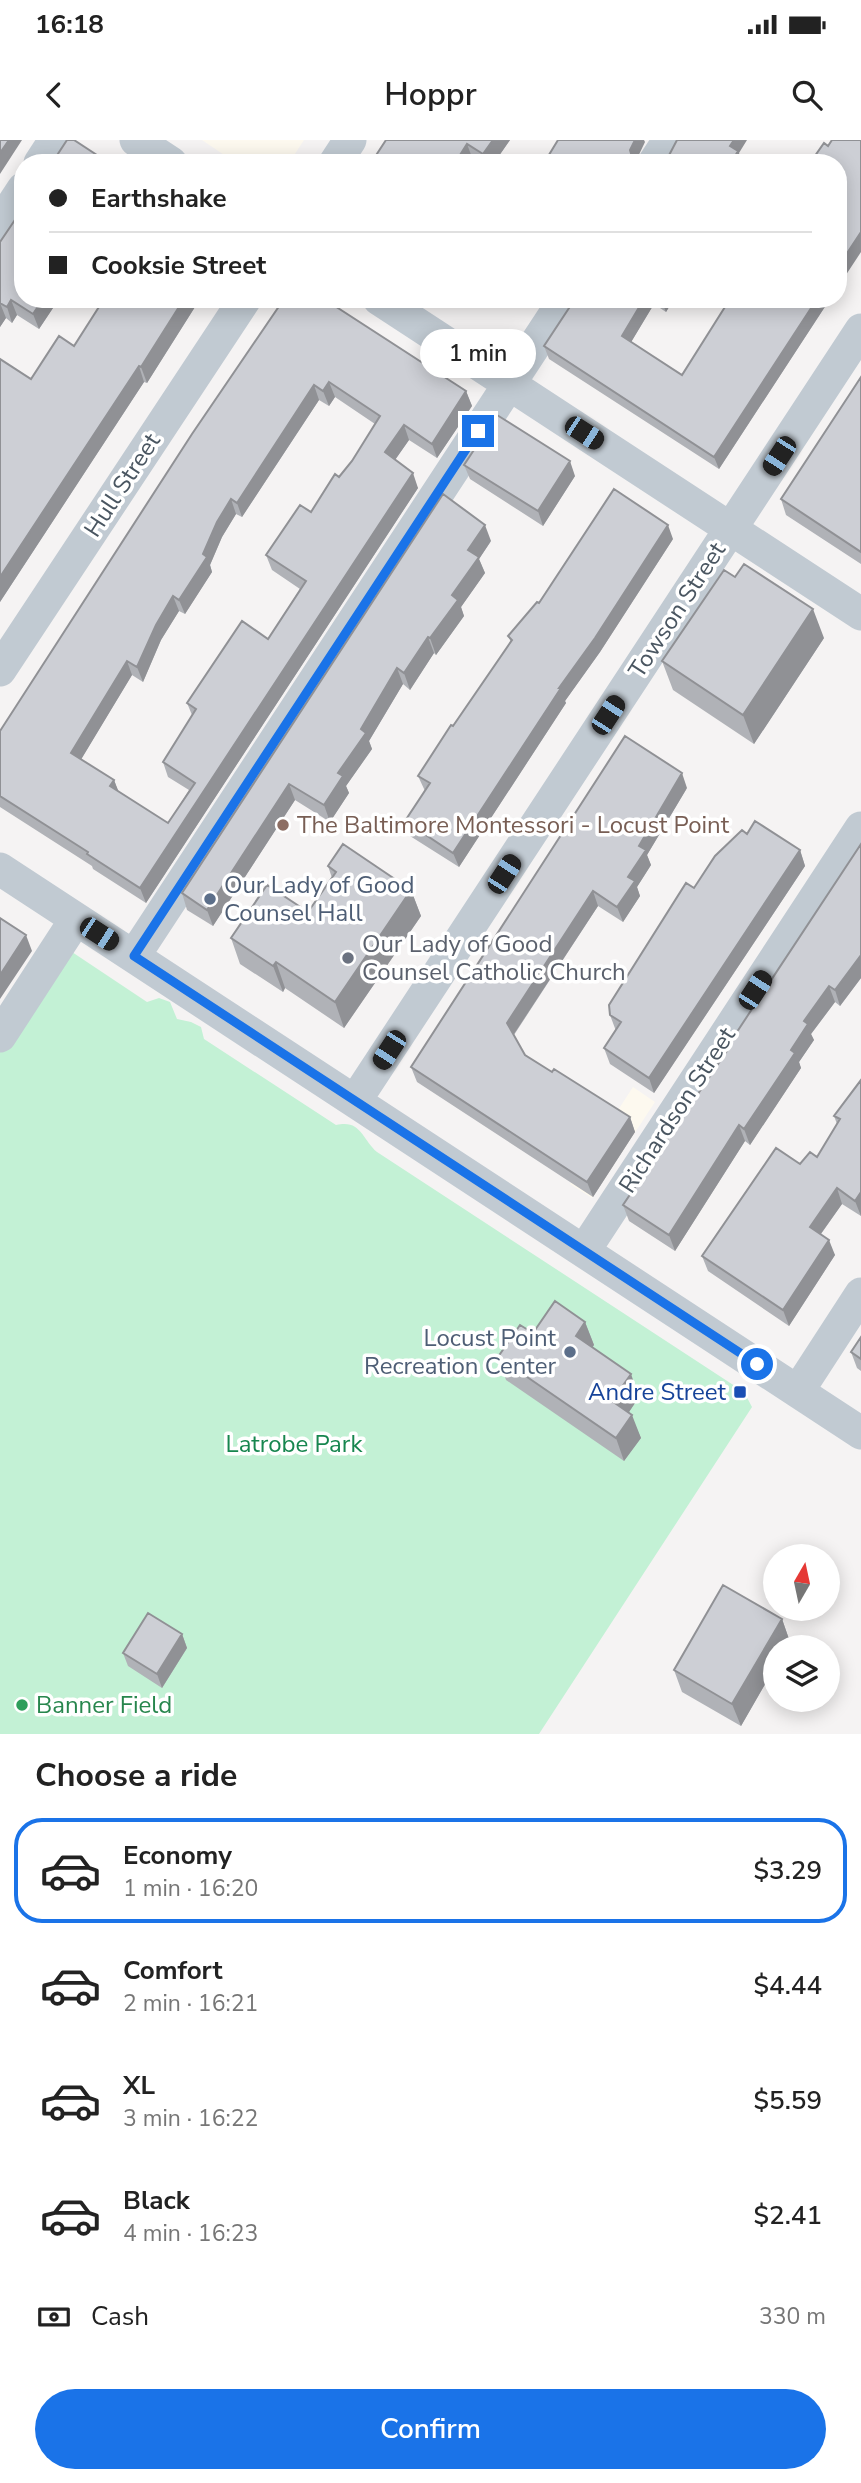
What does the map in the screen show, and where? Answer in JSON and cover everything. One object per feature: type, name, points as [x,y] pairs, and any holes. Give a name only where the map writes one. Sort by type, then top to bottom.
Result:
[{"type":"street","points":[[136,140],[157,154]]},
{"type":"street","points":[[0,223],[14,202]]},
{"type":"street","name":"Hull Street","points":[[0,670],[239,308]]},
{"type":"street","points":[[393,308],[861,614]]},
{"type":"street","points":[[134,956],[559,308]]},
{"type":"street","name":"Towson Street","points":[[355,1101],[861,330]]},
{"type":"street","name":"Richardson Street","points":[[584,1251],[861,828]]},
{"type":"street","points":[[0,869],[861,1433]]},
{"type":"street","points":[[0,1036],[76,919]]},
{"type":"street","points":[[797,1391],[861,1294]]},
{"type":"shaded area","points":[[202,140],[304,140],[295,154],[223,154]]},
{"type":"shaded area","points":[[633,1087],[655,1102],[592,1198],[570,1184]]},
{"type":"green space","name":"Latrobe Park","points":[[72,952],[147,1002],[159,998],[170,1002],[177,1019],[201,1027],[204,1039],[336,1125],[356,1127],[377,1152],[744,1392],[752,1407],[539,1734],[0,1734],[0,1049]]},
{"type":"building","points":[[0,140],[9,140],[0,153]]},
{"type":"building","points":[[67,140],[74,140],[95,154],[58,154]]},
{"type":"building","points":[[386,140],[493,140],[483,154],[467,144],[461,154],[377,154]]},
{"type":"building","points":[[558,140],[635,140],[630,150],[631,154],[549,154]]},
{"type":"building","points":[[677,140],[734,140],[730,146],[738,151],[736,154],[670,154]]},
{"type":"building","points":[[832,140],[861,140],[861,232],[847,253],[847,154],[816,154],[824,143],[828,146]]},
{"type":"building","points":[[14,221],[14,302],[11,300],[7,307],[0,303],[0,242]]},
{"type":"building","points":[[24,308],[37,308],[33,314]]},
{"type":"building","points":[[98,308],[178,308],[0,577],[0,359],[31,379],[59,336],[74,346]]},
{"type":"building","points":[[278,308],[338,308],[466,391],[432,444],[404,425],[385,452],[413,473],[140,888],[0,796],[0,731],[192,434]],"holes":[[[329,382],[380,416],[339,477],[335,474],[311,512],[300,505],[266,555],[306,581],[268,639],[242,621],[187,703],[196,709],[163,762],[195,783],[168,823],[110,786],[114,780],[71,753],[127,661],[137,667],[173,596],[179,600],[207,557],[203,554],[231,499],[237,503],[314,385],[323,391]]]},
{"type":"building","points":[[569,308],[639,308],[622,336],[682,375],[724,308],[811,308],[714,457],[544,346]]},
{"type":"building","points":[[861,377],[861,552],[781,499]]},
{"type":"building","points":[[497,415],[570,461],[538,511],[464,465]]},
{"type":"building","points":[[614,489],[668,525],[453,853],[405,821],[430,783],[418,776],[512,640],[508,636],[537,602],[539,603]]},
{"type":"building","points":[[443,494],[485,525],[468,550],[479,557],[452,595],[458,600],[430,638],[428,637],[404,673],[397,668],[361,729],[366,733],[338,773],[343,776],[324,805],[289,784],[207,910],[182,893]]},
{"type":"building","points":[[744,564],[813,609],[743,715],[662,661],[724,570],[735,577]]},
{"type":"building","points":[[625,736],[682,773],[639,846],[646,850],[628,877],[635,881],[617,907],[593,891],[507,1023],[525,1055],[552,1072],[554,1069],[630,1117],[587,1182],[411,1067]]},
{"type":"building","points":[[755,821],[800,850],[649,1078],[604,1048],[621,1022],[610,1015],[609,1005],[686,883],[694,888],[715,856],[742,830],[747,834]]},
{"type":"building","points":[[343,844],[411,890],[335,1002],[276,962],[273,966],[231,938],[267,885],[308,912],[336,872],[328,866]]},
{"type":"building","points":[[861,844],[861,955],[835,990],[829,986],[804,1021],[808,1024],[791,1050],[795,1053],[744,1129],[739,1125],[669,1235],[623,1205]]},
{"type":"building","points":[[0,918],[26,935],[0,975]]},
{"type":"building","points":[[861,1080],[861,1192],[855,1201],[837,1188],[810,1227],[829,1240],[783,1310],[702,1256],[776,1148],[800,1164],[810,1152],[817,1157],[840,1119],[834,1116]]},
{"type":"building","points":[[555,1301],[585,1322],[576,1336],[631,1374],[612,1401],[632,1415],[616,1438],[498,1357],[520,1325],[533,1333]]},
{"type":"building","points":[[861,1337],[861,1359],[851,1352]]},
{"type":"building","points":[[723,1585],[763,1608],[763,1621],[781,1621],[773,1635],[763,1635],[763,1651],[732,1704],[674,1670]]},
{"type":"building","points":[[148,1613],[182,1634],[157,1674],[123,1653]]},
{"type":"place","name":"The Baltimore Montessori - Locust Point","points":[[283,825]]},
{"type":"place","name":"Our Lady of Good Counsel Hall","points":[[210,899]]},
{"type":"place","name":"Our Lady of Good Counsel Catholic Church","points":[[348,958]]},
{"type":"place","name":"Locust Point Recreation Center","points":[[570,1352]]},
{"type":"place","name":"Andre Street","points":[[740,1392]]},
{"type":"place","name":"Banner Field","points":[[22,1705]]},
{"type":"route","points":[[478,431],[134,956],[757,1364]]}]
